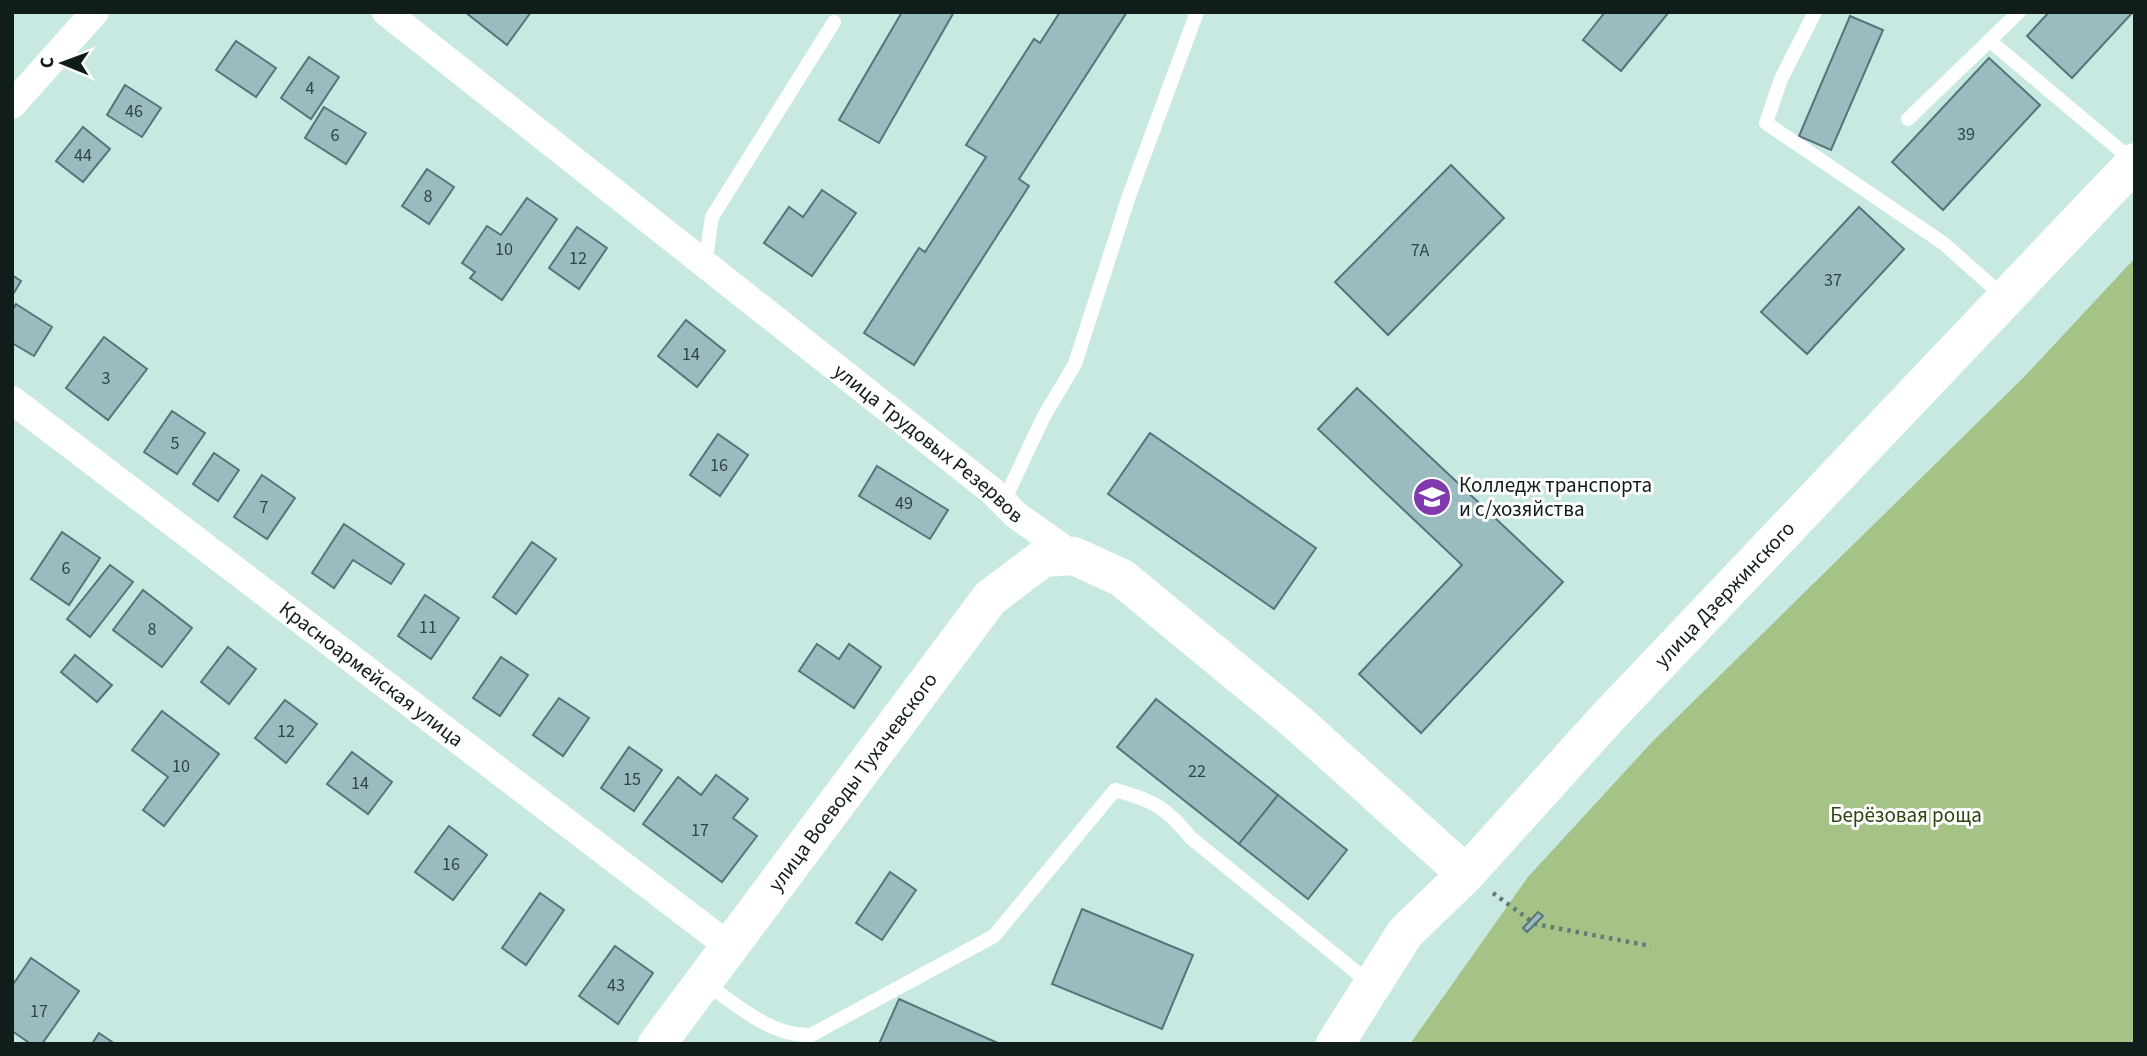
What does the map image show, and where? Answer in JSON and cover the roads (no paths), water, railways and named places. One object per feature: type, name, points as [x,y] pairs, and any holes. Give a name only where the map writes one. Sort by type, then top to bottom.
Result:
[{"type":"main road","name":"улица Дзержинского","points":[[1335,1044],[1405,933],[1466,874],[1607,718],[2135,162]]},
{"type":"main road","name":"улица Трудовых Резервов","points":[[1074,556],[1122,578],[1298,723],[1466,874]]},
{"type":"main road","name":"улица Воеводы Тухачевского","points":[[657,1044],[701,980],[730,947],[990,598],[1043,558],[1074,556]]},
{"type":"street","points":[[12,105],[95,12]]},
{"type":"street","name":"улица Трудовых Резервов","points":[[398,16],[705,265],[1003,503],[1074,556]]},
{"type":"street","name":"Красноармейская улица","points":[[12,400],[730,947]]},
{"type":"lane","points":[[1003,503],[1044,415],[1075,364],[1129,196],[1197,12]]},
{"type":"lane","points":[[1815,12],[1781,79],[1766,123],[1943,243],[2005,298]]},
{"type":"lane","points":[[1908,119],[2019,12]]},
{"type":"lane","points":[[705,265],[712,217],[834,22]]},
{"type":"lane","points":[[1990,41],[2135,162]]},
{"type":"lane","points":[[701,980],[775,1029],[796,1036],[811,1035],[994,936],[1115,790],[1149,799],[1172,814],[1191,838],[1372,985]]},
{"type":"place","name":"Колледж транспорта и с/хозяйства","points":[[1432,497]]},
{"type":"park label","name":"Берёзовая роща","points":[[1906,815]]}]
